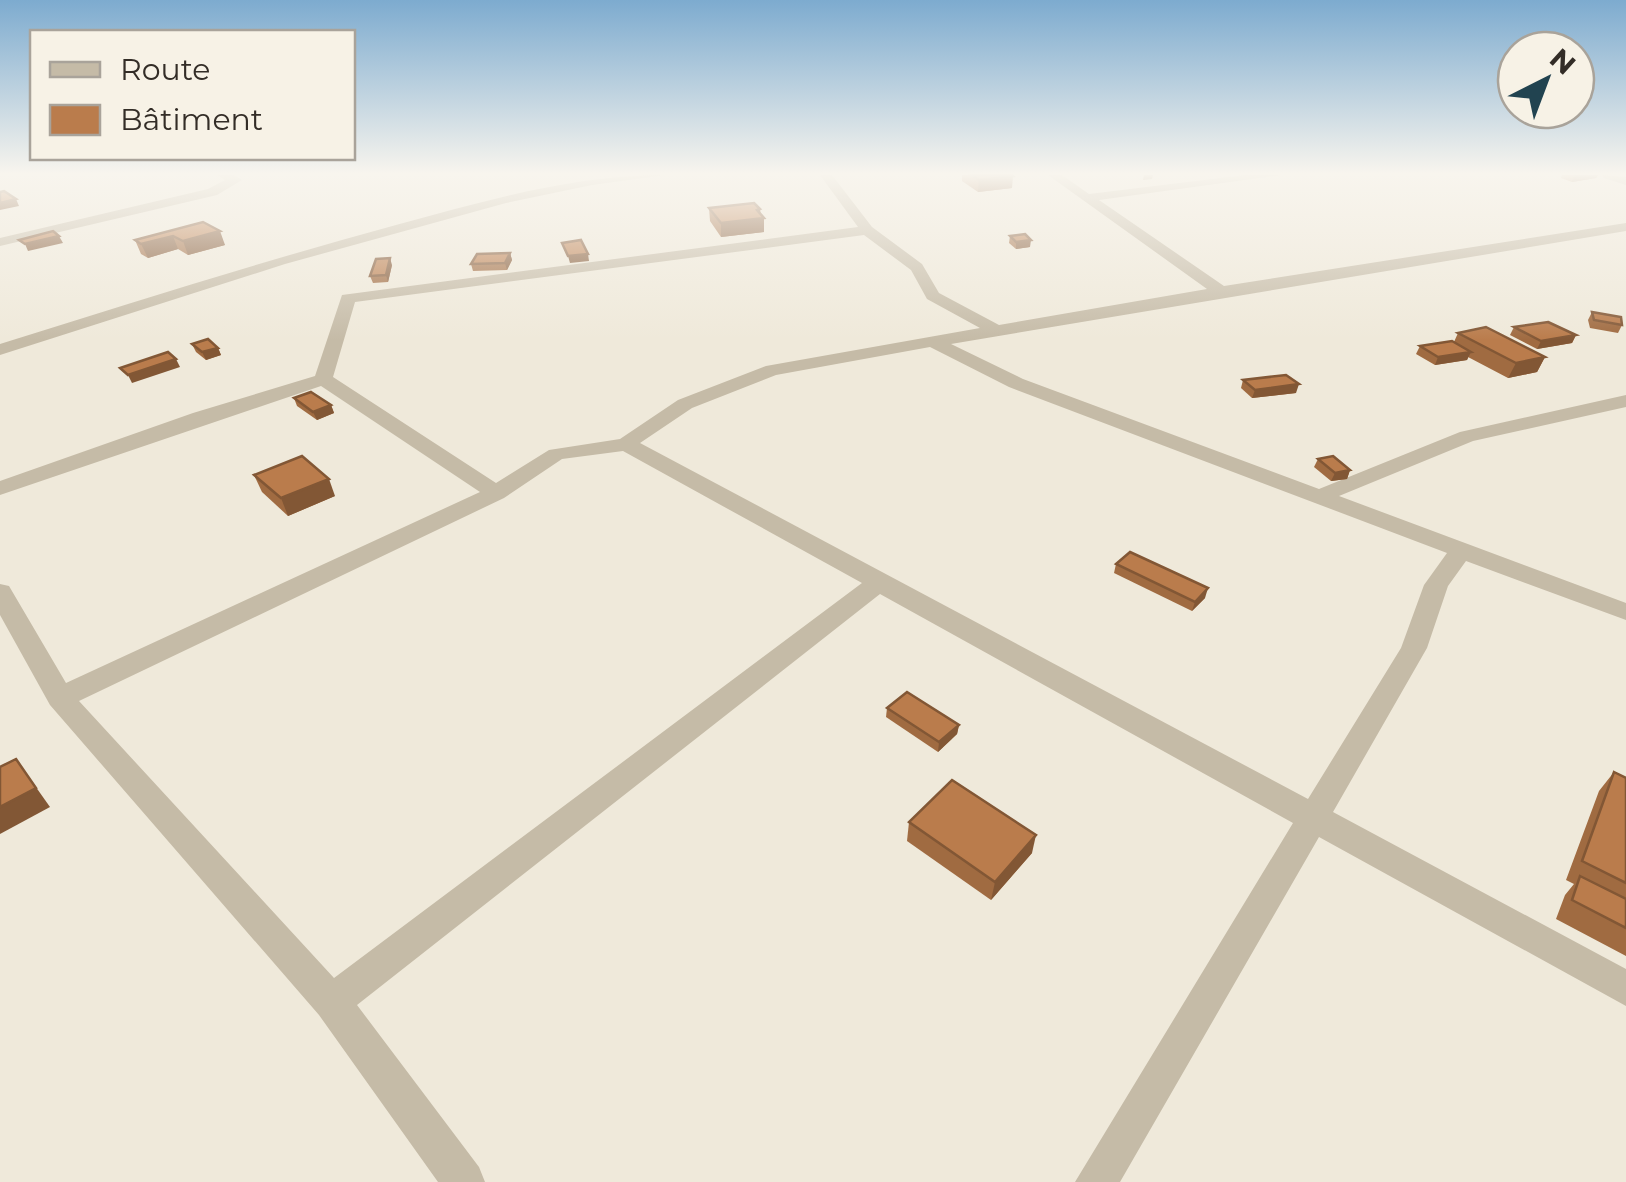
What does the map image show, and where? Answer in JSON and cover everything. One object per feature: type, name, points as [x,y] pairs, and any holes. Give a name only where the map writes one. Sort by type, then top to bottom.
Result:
[{"type":"street","points":[[0,242],[50,230]]},
{"type":"street","points":[[0,350],[395,230]]},
{"type":"street","points":[[322,379],[348,298],[866,230]]},
{"type":"street","points":[[867,230],[917,267],[934,296],[1000,332]]},
{"type":"street","points":[[1132,230],[1220,291]]},
{"type":"street","points":[[60,698],[496,493],[556,454],[626,444],[685,404],[772,370],[1220,291],[1606,230]]},
{"type":"street","points":[[929,340],[1016,383],[1626,612]]},
{"type":"street","points":[[0,488],[200,417],[322,379]]},
{"type":"street","points":[[322,379],[496,493]]},
{"type":"street","points":[[1316,498],[1468,436],[1626,401]]},
{"type":"street","points":[[626,444],[1626,988]]},
{"type":"street","points":[[1096,1182],[1314,821],[1414,648],[1436,585],[1462,549]]},
{"type":"street","points":[[332,1002],[882,580]]},
{"type":"street","points":[[0,592],[60,698],[332,1002],[464,1182]]},
{"type":"building","points":[[172,230],[220,231],[183,241],[173,236],[141,244],[135,240]]},
{"type":"building","points":[[53,231],[59,236],[25,244],[19,240]]},
{"type":"building","points":[[1025,234],[1031,240],[1016,242],[1010,236]]},
{"type":"building","points":[[581,240],[588,254],[568,256],[562,243]]},
{"type":"building","points":[[510,253],[505,263],[471,264],[477,254]]},
{"type":"building","points":[[390,258],[386,275],[370,276],[376,259]]},
{"type":"building","points":[[1592,312],[1621,317],[1622,325],[1594,320]]},
{"type":"building","points":[[1548,322],[1576,335],[1541,341],[1514,327]]},
{"type":"building","points":[[1486,327],[1545,357],[1516,363],[1458,333]]},
{"type":"building","points":[[208,339],[218,348],[202,352],[192,344]]},
{"type":"building","points":[[1452,341],[1471,352],[1438,357],[1420,346]]},
{"type":"building","points":[[168,352],[176,359],[128,375],[120,368]]},
{"type":"building","points":[[1286,375],[1299,384],[1255,390],[1243,380]]},
{"type":"building","points":[[311,392],[331,405],[313,412],[294,398]]},
{"type":"building","points":[[302,456],[329,479],[281,498],[254,475]]},
{"type":"building","points":[[1333,456],[1350,470],[1335,473],[1318,459]]},
{"type":"building","points":[[1130,552],[1208,588],[1195,602],[1116,564]]},
{"type":"building","points":[[907,692],[959,725],[939,742],[887,708]]},
{"type":"building","points":[[16,759],[36,788],[0,807],[0,767]]},
{"type":"building","points":[[1614,772],[1626,778],[1626,883],[1582,861]]},
{"type":"building","points":[[952,780],[1036,835],[995,882],[909,822]]},
{"type":"building","points":[[1580,876],[1626,899],[1626,928],[1572,900]]}]
